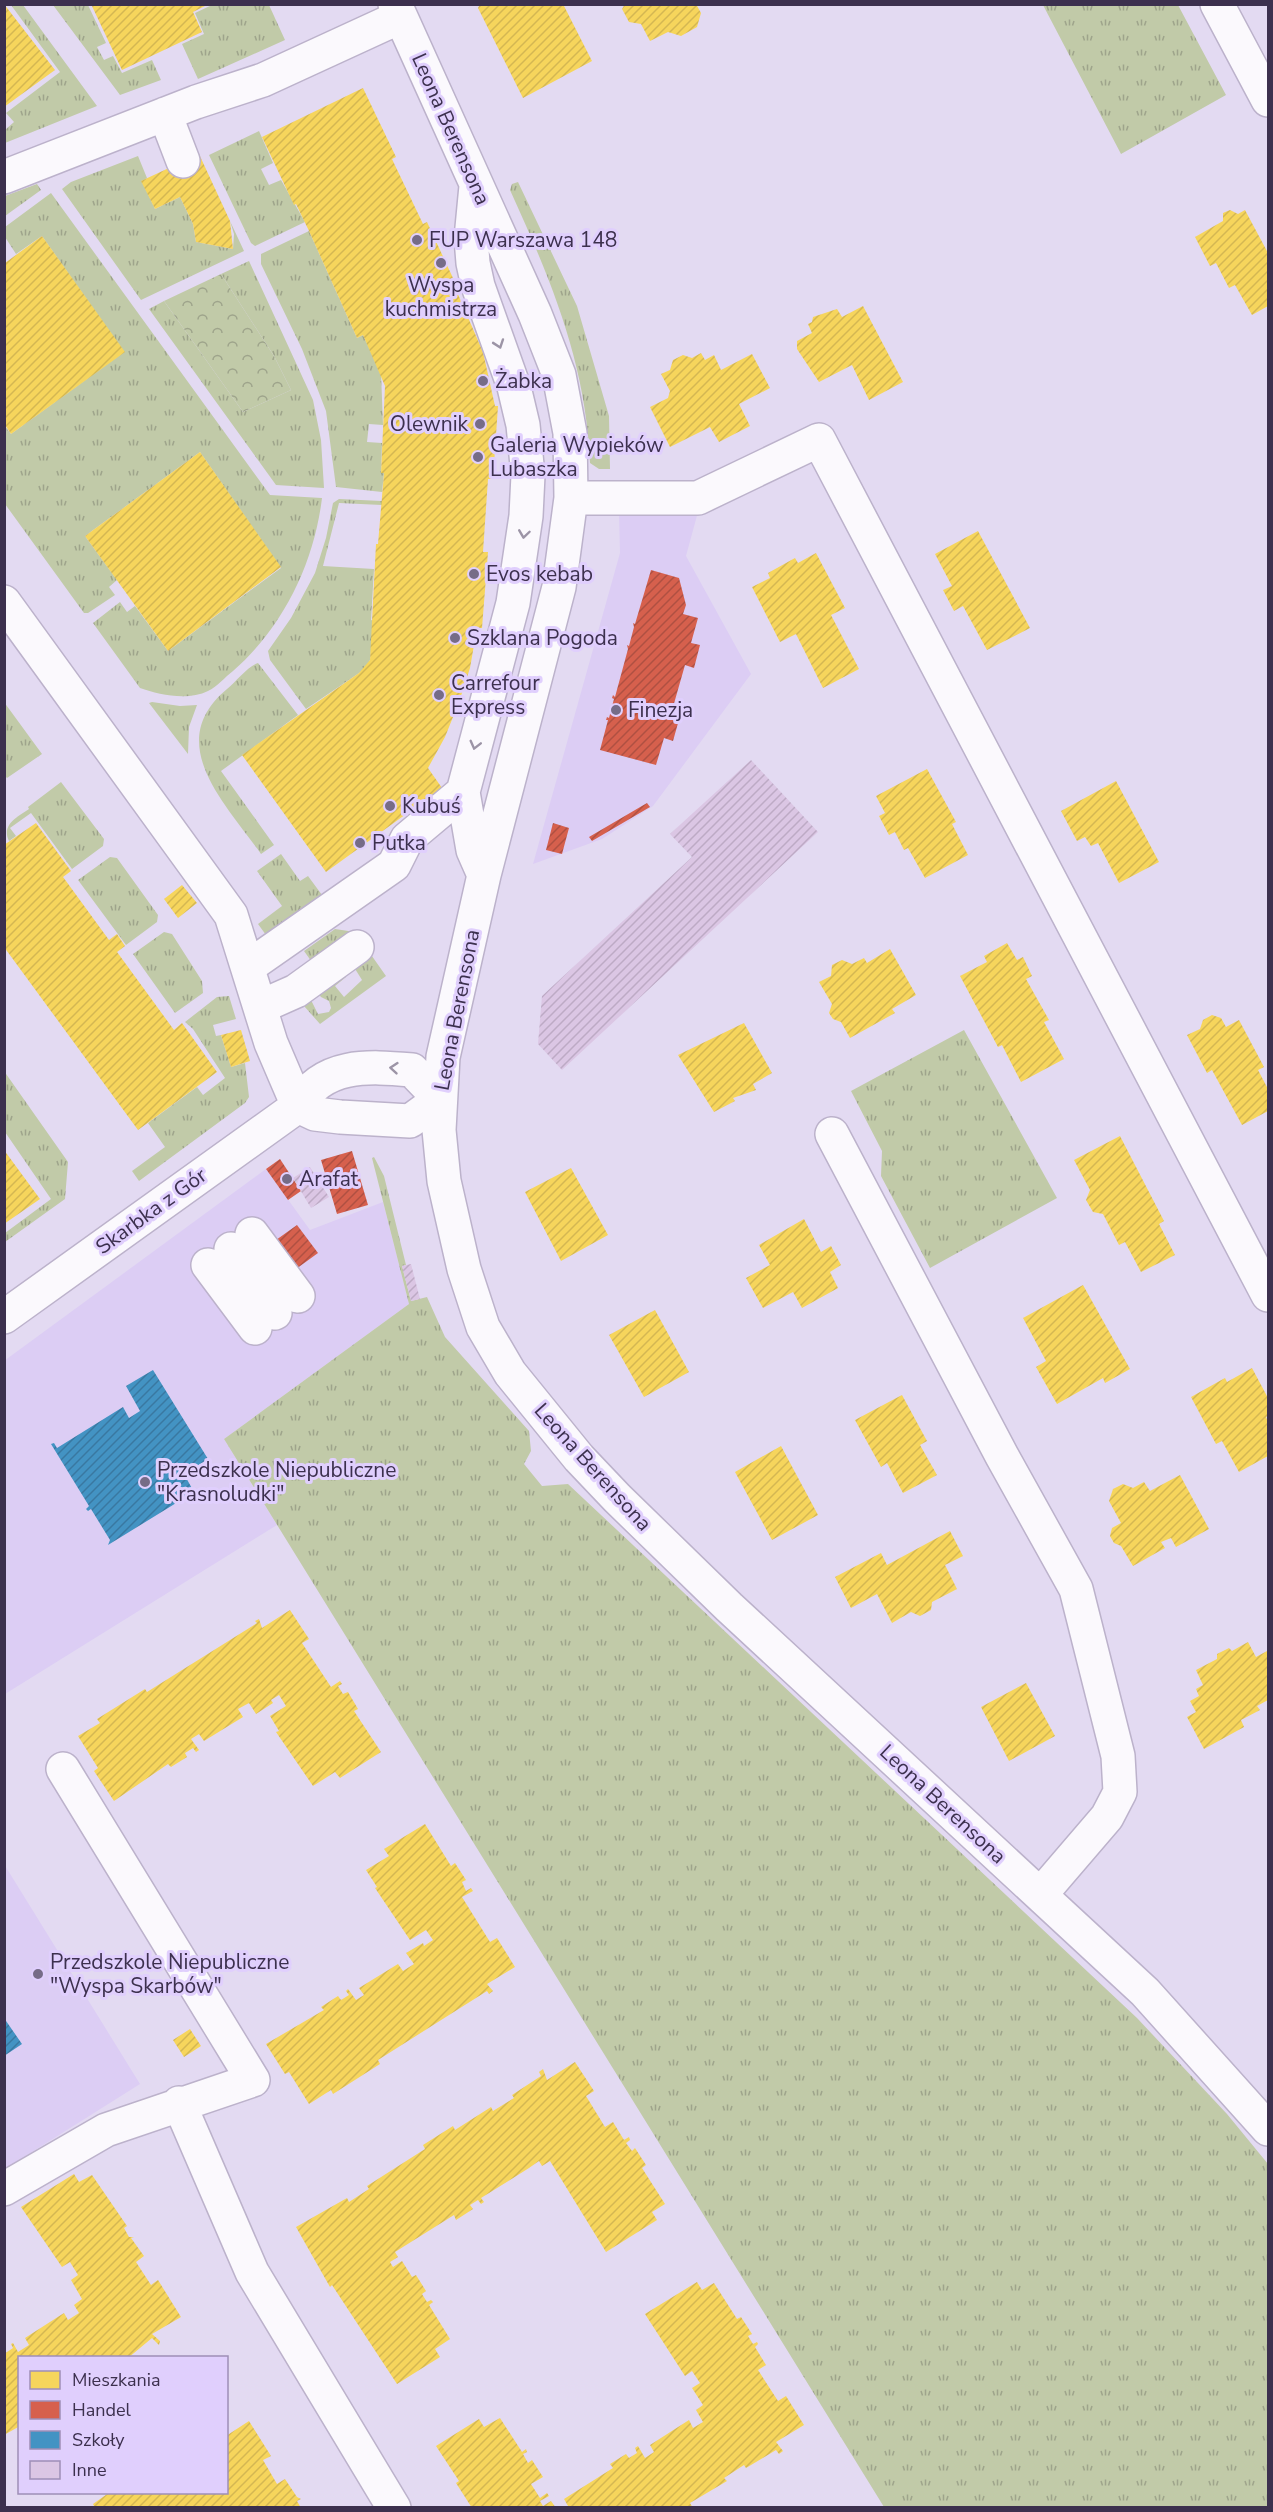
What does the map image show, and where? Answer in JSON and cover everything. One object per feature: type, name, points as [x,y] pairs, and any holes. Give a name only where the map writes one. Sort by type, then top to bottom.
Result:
[{"type":"street","points":[[1217,4],[1269,100]]},
{"type":"street","points":[[4,177],[196,102],[263,80],[398,10]]},
{"type":"street","name":"Leona Berensona","points":[[398,10],[536,314],[558,375],[570,433],[571,498],[559,587],[484,875],[443,1057],[440,1149],[444,1181],[462,1258],[483,1327],[510,1372],[579,1458],[616,1498],[729,1607],[1145,1992],[1269,2129]]},
{"type":"street","points":[[165,114],[183,161]]},
{"type":"street","points":[[477,184],[471,238],[473,263],[478,286],[524,425],[528,475],[526,516],[513,603],[463,792],[473,850],[484,875]]},
{"type":"street","points":[[571,498],[698,498],[819,440],[1269,1295]]},
{"type":"street","points":[[4,602],[231,915],[271,1043],[298,1106],[315,1114],[410,1121],[440,1099]]},
{"type":"street","points":[[248,967],[394,864],[407,839],[463,792]]},
{"type":"street","points":[[260,1007],[296,991],[357,947]]},
{"type":"street","name":"Skarbka z Gór","points":[[4,1317],[298,1106],[305,1093],[320,1081],[341,1071],[367,1066],[412,1070],[440,1099]]},
{"type":"street","points":[[832,1134],[1002,1456],[1076,1589],[1118,1756],[1120,1792],[1107,1817],[1041,1894]]},
{"type":"street","points":[[230,1249],[276,1312],[230,1249]]},
{"type":"street","points":[[4,2189],[106,2130],[179,2103],[253,2080],[63,1769]]},
{"type":"street","points":[[179,2103],[252,2272],[394,2508]]},
{"type":"shaded area","points":[[619,512],[698,512],[686,556],[751,674],[653,806],[602,839],[533,864],[620,553]]},
{"type":"shaded area","points":[[266,1169],[310,1230],[383,1202],[409,1304],[224,1439],[277,1525],[5,1694],[4,1361]]},
{"type":"shaded area","name":"Przedszkole Niepubliczne \"Wyspa Skarbów\"","points":[[4,1864],[140,2084],[5,2169],[4,2169]]},
{"type":"green space","points":[[11,5],[23,5],[97,106],[5,143],[5,130],[14,122],[6,113],[60,72]]},
{"type":"green space","points":[[53,5],[88,5],[106,43],[97,47],[104,60],[113,56],[122,73],[152,60],[161,80],[120,95]]},
{"type":"green space","points":[[212,5],[269,5],[285,40],[198,79],[182,44],[204,34],[195,13]]},
{"type":"green space","points":[[1043,5],[1178,5],[1226,95],[1121,154]]},
{"type":"green space","points":[[259,131],[273,163],[261,169],[269,185],[281,180],[305,222],[255,246],[251,243],[209,155]]},
{"type":"green space","points":[[138,156],[147,178],[142,181],[155,209],[180,197],[193,224],[196,242],[233,249],[234,234],[230,221],[244,251],[141,300],[62,189],[71,182]]},
{"type":"green space","points":[[518,182],[577,306],[609,416],[610,469],[599,469],[590,463],[582,391],[574,356],[552,290],[510,190],[512,184]]},
{"type":"green space","points":[[37,184],[41,190],[5,216],[5,196]]},
{"type":"green space","points":[[51,193],[270,495],[322,498],[312,547],[304,570],[281,614],[251,654],[215,687],[200,694],[174,696],[140,688],[93,623],[120,602],[127,612],[135,606],[168,651],[281,568],[200,452],[85,536],[117,580],[109,587],[115,595],[88,613],[84,613],[5,504],[4,425],[11,434],[124,352],[42,236],[16,254],[5,237],[5,227]]},
{"type":"green space","points":[[309,231],[357,338],[363,335],[381,373],[383,425],[369,424],[367,442],[382,443],[381,472],[384,473],[382,492],[336,487],[326,411],[302,349],[261,264],[261,254]]},
{"type":"green space","points":[[249,261],[313,400],[321,440],[324,488],[276,485],[149,309],[164,301],[243,412],[291,390],[274,356],[221,274]]},
{"type":"green space","points":[[221,274],[274,356],[291,390],[243,412],[164,301]]},
{"type":"green space","points":[[339,499],[382,501],[382,505],[339,503],[323,566],[374,569],[371,620],[374,621],[370,660],[365,669],[306,709],[270,660],[268,651],[291,618],[315,573],[326,538],[333,503]]},
{"type":"green space","points":[[258,663],[298,715],[221,771],[274,845],[261,854],[218,794],[206,773],[200,752],[200,731],[208,710],[246,671]]},
{"type":"green space","points":[[4,702],[42,754],[7,778],[4,775]]},
{"type":"green space","points":[[149,703],[180,706],[197,705],[189,727],[188,754]]},
{"type":"green space","points":[[61,782],[104,839],[103,846],[72,869],[31,813],[10,828],[16,836],[9,841],[7,835],[12,822]]},
{"type":"green space","points":[[281,854],[300,881],[308,876],[322,895],[266,935],[258,924],[282,906],[257,871]]},
{"type":"green space","points":[[110,857],[117,858],[158,915],[157,922],[126,945],[78,880]]},
{"type":"green space","points":[[335,929],[355,932],[386,976],[320,1024],[304,1006],[311,1000],[318,1014],[329,1012],[331,1008],[329,1001],[315,990],[341,971],[346,977],[335,986],[344,997],[362,980],[352,964],[314,965],[304,951]]},
{"type":"green space","points":[[164,932],[172,934],[202,981],[203,993],[175,1013],[133,954]]},
{"type":"green space","points":[[229,996],[236,1019],[213,1025],[216,1036],[221,1035],[231,1067],[245,1063],[249,1097],[245,1103],[139,1181],[132,1171],[165,1147],[148,1123],[197,1087],[203,1095],[225,1078],[193,1029],[185,1022],[217,997]]},
{"type":"green space","points":[[964,1030],[1057,1198],[930,1268],[881,1176],[882,1151],[851,1091]]},
{"type":"green space","points":[[4,1071],[68,1162],[65,1199],[5,1242],[5,1233],[51,1199],[5,1132]]},
{"type":"green space","points":[[374,1157],[384,1176],[406,1265],[402,1266],[411,1301],[427,1297],[445,1337],[529,1431],[531,1451],[524,1464],[542,1486],[568,1484],[1137,2018],[1227,2114],[1268,2164],[1268,2507],[884,2507],[224,1439],[409,1304],[372,1158]]},
{"type":"building: Mieszkania","points":[[4,4],[55,70],[4,107]]},
{"type":"building: Mieszkania","points":[[91,4],[209,4],[193,12],[202,32],[122,70]]},
{"type":"building: Mieszkania","points":[[480,4],[563,4],[592,61],[523,98],[478,8]]},
{"type":"building: Mieszkania","points":[[625,4],[696,4],[701,13],[697,27],[681,36],[668,32],[650,41],[641,24],[629,22],[622,9]]},
{"type":"building: Mieszkania","points":[[363,88],[396,157],[392,159],[423,224],[427,222],[459,291],[457,292],[483,352],[495,406],[498,406],[493,479],[488,479],[483,552],[488,552],[482,628],[477,628],[470,668],[459,702],[445,737],[428,768],[442,788],[326,872],[242,755],[359,673],[370,660],[376,544],[378,544],[384,473],[381,473],[385,386],[363,335],[357,338],[309,231],[262,137]]},
{"type":"building: Mieszkania","points":[[199,154],[230,221],[233,249],[196,242],[193,224],[180,197],[155,209],[141,181]]},
{"type":"building: Mieszkania","points":[[1230,210],[1238,214],[1245,210],[1268,253],[1268,306],[1252,315],[1235,285],[1229,288],[1216,263],[1210,266],[1195,237],[1223,221],[1223,213]]},
{"type":"building: Mieszkania","points":[[42,236],[125,352],[11,434],[5,425],[5,263]]},
{"type":"building: Mieszkania","points":[[863,306],[903,382],[869,400],[852,365],[819,382],[797,349],[797,341],[812,333],[808,324],[812,322],[813,317],[837,309],[842,317]]},
{"type":"building: Mieszkania","points":[[701,353],[705,360],[714,355],[721,370],[752,354],[770,388],[739,404],[750,426],[719,442],[710,427],[670,447],[650,407],[668,398],[670,391],[661,374],[670,370],[673,360],[683,355],[692,358]]},
{"type":"building: Mieszkania","points":[[200,452],[281,567],[168,651],[85,536]]},
{"type":"building: Mieszkania","points":[[978,531],[1030,628],[987,650],[963,606],[954,611],[943,590],[952,586],[935,554]]},
{"type":"building: Mieszkania","points":[[816,553],[845,608],[831,615],[859,669],[823,688],[796,634],[780,642],[752,587],[770,578],[768,573],[795,558],[798,563]]},
{"type":"building: Mieszkania","points":[[927,769],[956,822],[952,824],[968,855],[925,878],[908,848],[904,850],[895,832],[889,835],[879,816],[885,813],[876,796]]},
{"type":"building: Mieszkania","points":[[1116,781],[1159,862],[1119,883],[1098,843],[1091,846],[1085,837],[1077,841],[1061,811]]},
{"type":"building: Mieszkania","points":[[36,823],[71,871],[63,877],[109,940],[117,934],[125,946],[117,952],[174,1030],[182,1023],[217,1072],[138,1130],[4,947],[4,845]]},
{"type":"building: Mieszkania","points":[[182,885],[197,903],[178,918],[164,899]]},
{"type":"building: Mieszkania","points":[[1007,943],[1017,960],[1023,957],[1032,976],[1026,979],[1049,1020],[1044,1022],[1064,1059],[1021,1082],[1002,1045],[998,1047],[960,976],[987,962],[984,956]]},
{"type":"building: Mieszkania","points":[[890,949],[916,995],[892,1009],[895,1013],[850,1038],[841,1022],[833,1019],[829,1013],[832,1004],[819,982],[831,976],[832,965],[842,960],[852,964],[864,958],[867,963]]},
{"type":"building: Mieszkania","points":[[1212,1015],[1221,1018],[1226,1027],[1239,1020],[1264,1067],[1258,1070],[1268,1089],[1268,1111],[1242,1125],[1212,1070],[1207,1073],[1187,1035],[1200,1029],[1203,1020]]},
{"type":"building: Mieszkania","points":[[744,1023],[772,1073],[753,1084],[756,1090],[733,1098],[735,1101],[714,1112],[678,1055]]},
{"type":"building: Mieszkania","points":[[241,1030],[250,1061],[231,1067],[221,1035]]},
{"type":"building: Mieszkania","points":[[1120,1136],[1164,1221],[1159,1224],[1175,1255],[1141,1272],[1125,1242],[1119,1245],[1103,1214],[1093,1212],[1086,1200],[1090,1190],[1074,1160]]},
{"type":"building: Mieszkania","points":[[4,1150],[40,1199],[4,1224]]},
{"type":"building: Mieszkania","points":[[571,1168],[608,1235],[561,1261],[525,1192]]},
{"type":"building: Mieszkania","points":[[804,1219],[821,1252],[831,1246],[841,1265],[830,1272],[838,1288],[802,1308],[793,1292],[763,1308],[746,1278],[770,1265],[759,1245]]},
{"type":"building: Mieszkania","points":[[1083,1285],[1130,1369],[1105,1383],[1103,1378],[1057,1404],[1036,1367],[1046,1361],[1023,1318]]},
{"type":"building: Mieszkania","points":[[655,1310],[689,1372],[644,1397],[609,1335]]},
{"type":"building: Mieszkania","points":[[1252,1368],[1268,1398],[1268,1416],[1266,1417],[1268,1456],[1239,1472],[1222,1441],[1216,1444],[1191,1397],[1225,1378],[1227,1382]]},
{"type":"building: Mieszkania","points":[[902,1395],[927,1441],[920,1445],[937,1475],[903,1493],[887,1463],[881,1467],[855,1420]]},
{"type":"building: Mieszkania","points":[[781,1446],[818,1515],[772,1540],[735,1472]]},
{"type":"building: Mieszkania","points":[[1180,1475],[1209,1529],[1176,1547],[1171,1538],[1161,1542],[1165,1548],[1133,1566],[1121,1546],[1114,1543],[1110,1536],[1112,1528],[1121,1523],[1109,1501],[1113,1489],[1123,1484],[1133,1488],[1144,1482],[1150,1491]]},
{"type":"building: Mieszkania","points":[[950,1531],[963,1556],[945,1565],[957,1589],[932,1602],[931,1610],[920,1616],[911,1612],[892,1623],[877,1594],[851,1608],[835,1577],[881,1553],[887,1565]]},
{"type":"building: Mieszkania","points":[[290,1610],[309,1639],[302,1643],[331,1687],[340,1681],[342,1684],[338,1686],[343,1694],[348,1692],[358,1709],[354,1711],[381,1752],[340,1778],[335,1772],[313,1786],[276,1732],[279,1731],[270,1716],[286,1706],[279,1695],[271,1700],[273,1703],[256,1714],[249,1703],[238,1709],[243,1717],[204,1741],[199,1734],[191,1739],[199,1750],[196,1752],[193,1748],[185,1753],[187,1757],[171,1767],[168,1764],[114,1801],[94,1771],[98,1768],[78,1736],[100,1723],[97,1719],[145,1689],[147,1692],[257,1623],[255,1621],[259,1619],[262,1628]]},
{"type":"building: Mieszkania","points":[[1248,1642],[1256,1657],[1267,1651],[1268,1700],[1257,1706],[1260,1710],[1241,1720],[1244,1727],[1204,1749],[1187,1717],[1196,1712],[1190,1701],[1199,1696],[1196,1689],[1203,1685],[1196,1670],[1217,1659],[1217,1654],[1229,1648],[1232,1651]]},
{"type":"building: Mieszkania","points":[[1026,1683],[1055,1736],[1009,1761],[981,1707]]},
{"type":"building: Mieszkania","points":[[425,1824],[451,1866],[455,1863],[466,1880],[462,1882],[466,1891],[471,1888],[473,1891],[462,1897],[490,1942],[497,1938],[515,1967],[487,1984],[493,1991],[489,1994],[487,1991],[378,2060],[380,2064],[333,2094],[331,2090],[309,2104],[289,2072],[285,2074],[266,2044],[324,2010],[321,2007],[338,1996],[341,2000],[349,1995],[346,1991],[348,1989],[356,2000],[364,1995],[359,1988],[398,1964],[403,1971],[414,1964],[406,1953],[433,1940],[426,1930],[410,1940],[375,1888],[377,1887],[366,1870],[389,1856],[384,1849]]},
{"type":"building: Mieszkania","points":[[190,2029],[201,2046],[184,2057],[173,2040]]},
{"type":"building: Mieszkania","points":[[575,2062],[594,2091],[586,2096],[605,2127],[613,2122],[624,2140],[629,2137],[630,2140],[626,2143],[632,2151],[635,2148],[646,2165],[642,2168],[665,2204],[652,2212],[657,2220],[606,2252],[550,2161],[542,2166],[539,2161],[481,2198],[484,2202],[481,2204],[478,2200],[470,2205],[473,2209],[456,2220],[454,2215],[395,2252],[398,2257],[390,2262],[393,2267],[402,2261],[412,2277],[416,2275],[426,2291],[422,2294],[427,2302],[431,2300],[433,2302],[429,2305],[450,2339],[435,2349],[440,2357],[397,2384],[332,2285],[330,2287],[296,2227],[347,2198],[349,2202],[369,2189],[367,2186],[425,2149],[423,2145],[453,2126],[455,2130],[491,2107],[493,2111],[514,2098],[512,2095],[541,2076],[539,2072],[543,2069],[547,2080]]},
{"type":"building: Mieszkania","points":[[74,2174],[79,2182],[92,2175],[127,2226],[124,2228],[129,2237],[134,2237],[131,2238],[144,2256],[136,2262],[151,2285],[158,2280],[181,2317],[152,2334],[160,2341],[159,2345],[152,2338],[130,2356],[18,2356],[18,2427],[4,2435],[4,2354],[13,2348],[11,2344],[13,2343],[18,2352],[29,2345],[25,2338],[64,2313],[68,2320],[79,2313],[74,2305],[82,2299],[71,2280],[78,2275],[70,2262],[62,2267],[21,2207]]},
{"type":"building: Mieszkania","points":[[697,2282],[702,2290],[714,2283],[737,2319],[741,2317],[752,2334],[748,2336],[753,2344],[757,2342],[755,2347],[766,2365],[758,2370],[778,2401],[786,2396],[804,2425],[776,2442],[783,2451],[779,2454],[776,2450],[746,2468],[744,2465],[724,2478],[727,2481],[690,2503],[693,2508],[566,2508],[568,2506],[564,2499],[613,2468],[610,2464],[626,2454],[629,2458],[637,2453],[635,2448],[638,2446],[645,2458],[654,2452],[650,2445],[689,2420],[693,2428],[703,2422],[696,2410],[703,2405],[692,2388],[700,2383],[692,2371],[685,2376],[645,2314]]},
{"type":"building: Mieszkania","points":[[500,2418],[522,2452],[526,2449],[527,2452],[523,2454],[528,2463],[532,2460],[543,2477],[531,2484],[540,2498],[547,2493],[549,2496],[540,2501],[543,2506],[551,2501],[556,2508],[472,2508],[456,2483],[459,2481],[436,2446],[479,2419],[484,2427]]},
{"type":"building: Mieszkania","points":[[249,2421],[271,2456],[263,2460],[277,2484],[285,2479],[297,2497],[301,2499],[297,2501],[301,2508],[95,2508],[93,2504],[107,2494],[228,2494],[228,2435]]},
{"type":"building: Handel","points":[[651,570],[679,578],[686,605],[683,614],[698,618],[691,643],[700,645],[694,668],[685,665],[671,714],[680,716],[673,741],[664,738],[656,765],[600,750],[608,720],[606,720],[607,717],[609,718],[614,699],[612,698],[613,695],[615,697],[628,649],[627,645],[629,646],[634,627],[633,623],[635,624]]},
{"type":"building: Handel","points":[[647,803],[650,807],[592,841],[589,837]]},
{"type":"building: Handel","points":[[553,823],[569,828],[562,854],[546,850]]},
{"type":"building: Handel","points":[[352,1151],[368,1205],[337,1214],[321,1160]]},
{"type":"building: Handel","points":[[280,1159],[301,1191],[288,1200],[266,1169]]},
{"type":"building: Handel","points":[[297,1225],[318,1253],[230,1317],[209,1288]]},
{"type":"building: Szkoły","points":[[153,1370],[208,1459],[184,1474],[194,1492],[108,1545],[110,1540],[91,1509],[88,1511],[86,1509],[89,1506],[51,1444],[54,1443],[57,1448],[123,1407],[129,1418],[140,1411],[126,1386]]},
{"type":"building: Szkoły","points":[[4,2018],[22,2044],[4,2056]]},
{"type":"building: Inne","points":[[751,760],[818,832],[562,1070],[538,1044],[542,996],[692,857],[670,834]]},
{"type":"building: Inne","points":[[310,1167],[329,1197],[311,1208],[293,1178]]},
{"type":"building: Inne","points":[[411,1264],[420,1299],[411,1301],[402,1266]]},
{"type":"place","name":"FUP Warszawa 148","points":[[417,240]]},
{"type":"place","name":"Wyspa kuchmistrza","points":[[441,263]]},
{"type":"place","name":"Żabka","points":[[483,381]]},
{"type":"place","name":"Olewnik","points":[[480,424]]},
{"type":"place","name":"Galeria Wypieków Lubaszka","points":[[478,457]]},
{"type":"place","name":"Evos kebab","points":[[474,574]]},
{"type":"place","name":"Szklana Pogoda","points":[[455,638]]},
{"type":"place","name":"Carrefour Express","points":[[439,695]]},
{"type":"place","name":"Finezja","points":[[616,710]]},
{"type":"place","name":"Kubuś","points":[[390,806]]},
{"type":"place","name":"Putka","points":[[360,843]]},
{"type":"place","name":"Arafat","points":[[287,1179]]},
{"type":"place","name":"Przedszkole Niepubliczne \"Krasnoludki\"","points":[[145,1482]]},
{"type":"place","name":"Przedszkole Niepubliczne \"Wyspa Skarbów\"","points":[[38,1974]]}]
